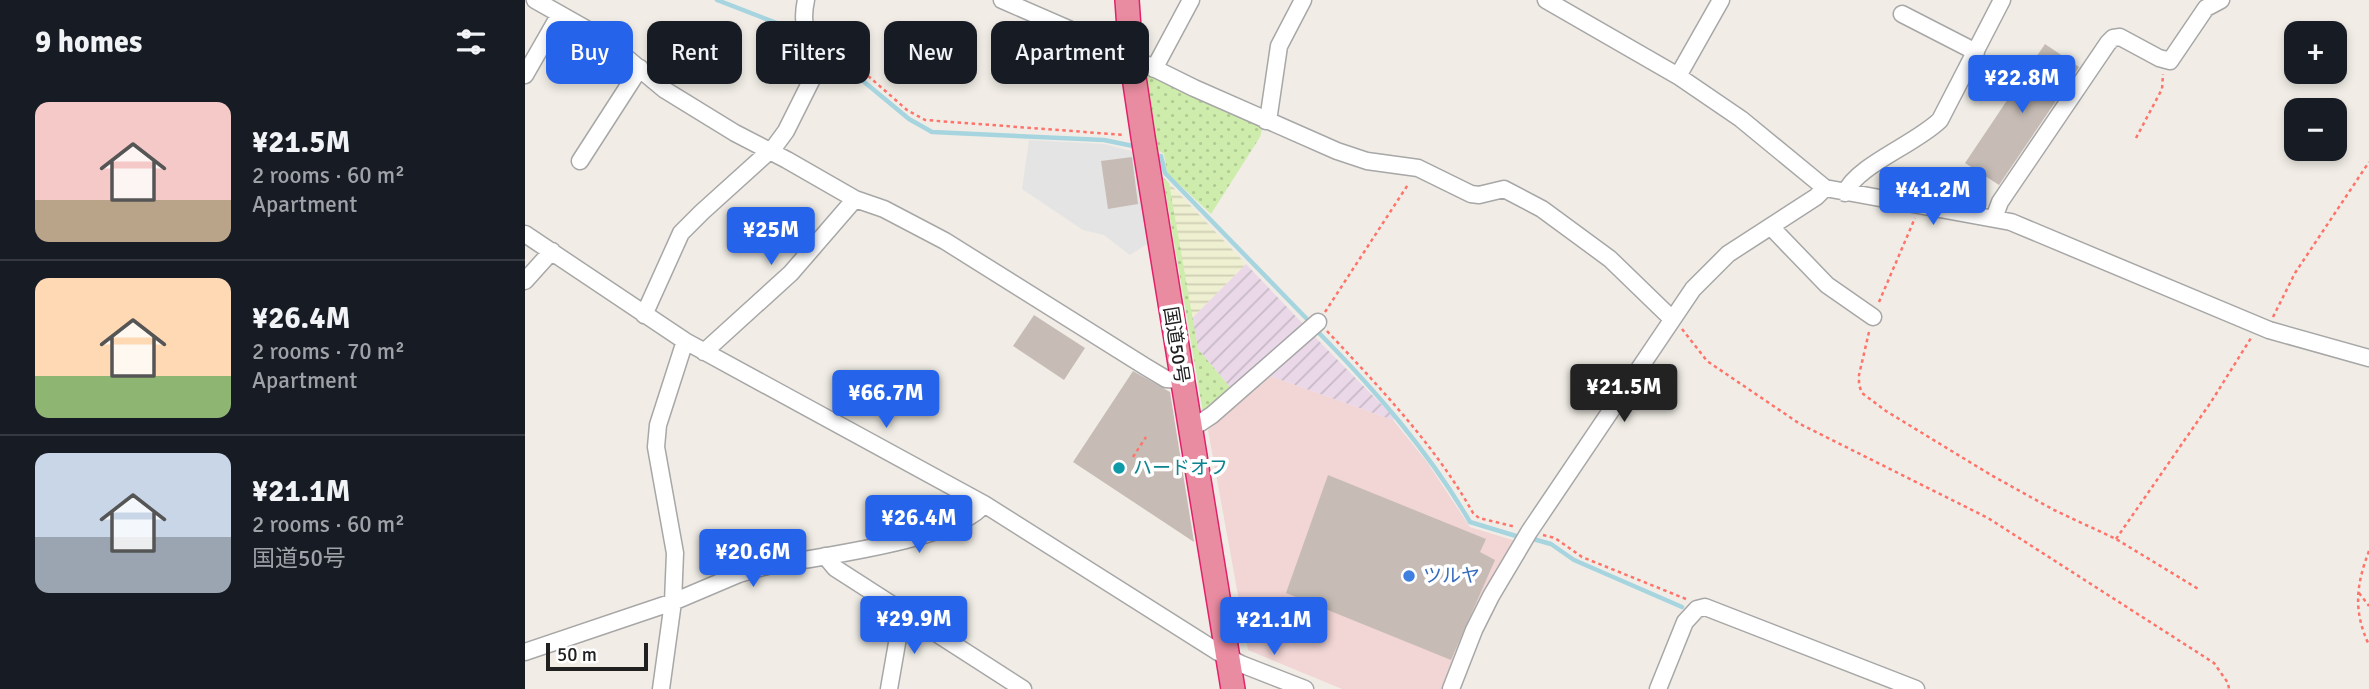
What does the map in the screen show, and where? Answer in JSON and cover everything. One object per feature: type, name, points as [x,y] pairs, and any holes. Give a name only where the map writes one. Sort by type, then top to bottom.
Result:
[{"type":"highway","name":"国道50号","points":[[1127,0],[1128,21]]},
{"type":"highway","name":"国道50号","points":[[1135,84],[1233,689]]},
{"type":"street","points":[[535,0],[604,39],[664,90],[735,134],[855,199],[884,209],[957,248],[1166,379],[1181,380]]},
{"type":"street","points":[[803,21],[806,0]]},
{"type":"street","points":[[1002,0],[1050,21]]},
{"type":"street","points":[[1154,69],[1191,0]]},
{"type":"street","points":[[1266,121],[1279,46],[1303,0]]},
{"type":"street","points":[[1546,0],[1678,76],[1741,119],[1825,188],[2011,222],[2263,328],[2369,358]]},
{"type":"street","points":[[1678,76],[1721,0]]},
{"type":"street","points":[[1845,193],[1856,177],[1924,134],[1940,120],[2002,0]]},
{"type":"street","points":[[1994,218],[2000,202],[2113,38],[2120,37],[2164,61],[2169,61],[2206,8],[2221,0]]},
{"type":"street","points":[[525,75],[560,14]]},
{"type":"street","points":[[1902,14],[1976,52]]},
{"type":"street","points":[[1149,66],[1266,121],[1352,157],[1418,168],[1471,194],[1479,195],[1504,189],[1542,209],[1610,259],[1672,319]]},
{"type":"street","points":[[580,161],[640,68]]},
{"type":"street","points":[[644,315],[681,233],[770,151],[786,131],[810,84]]},
{"type":"street","points":[[1451,689],[1474,630],[1529,532],[1693,289],[1728,254],[1825,188]]},
{"type":"street","points":[[704,352],[791,273],[855,199]]},
{"type":"street","points":[[1770,227],[1827,285],[1873,317]]},
{"type":"street","points":[[525,234],[684,341],[984,504],[1229,658],[1305,689]]},
{"type":"street","points":[[525,281],[552,251]]},
{"type":"street","points":[[1188,422],[1200,423],[1212,415],[1318,322]]},
{"type":"street","points":[[661,689],[673,601],[675,553],[656,447],[661,416],[684,341]]},
{"type":"street","points":[[525,652],[673,601],[739,574],[906,539],[945,528],[968,519],[984,504]]},
{"type":"street","points":[[825,556],[835,568],[1023,689]]},
{"type":"street","points":[[1658,689],[1685,622],[1697,609],[1705,607],[1916,689]]},
{"type":"street","points":[[889,689],[900,626],[906,613]]},
{"type":"path","points":[[2136,138],[2162,89],[2164,61]]},
{"type":"path","points":[[870,78],[907,110],[925,120],[1143,137]]},
{"type":"path","points":[[2116,539],[2263,328],[2295,273],[2369,162]]},
{"type":"path","points":[[1418,168],[1318,322],[1405,416],[1473,513],[1555,538],[1582,557],[1705,607]]},
{"type":"path","points":[[1921,206],[1873,317],[1859,375],[1862,393],[1886,411],[1991,475],[2054,510],[2116,539],[2200,590]]},
{"type":"path","points":[[1672,319],[1707,361],[1720,371],[1800,424],[1988,518],[2214,663],[2228,683],[2229,689]]},
{"type":"path","points":[[1133,457],[1146,437]]},
{"type":"path","points":[[2369,551],[2357,604],[2360,626],[2369,645]]},
{"type":"path","points":[[2359,593],[2369,606]]},
{"type":"shaded area","points":[[1029,140],[1104,144],[1135,152],[1150,242],[1130,255],[1104,235],[1083,230],[1022,189]]},
{"type":"shaded area","points":[[1246,264],[1307,328],[1234,392],[1198,349],[1192,318]]},
{"type":"shaded area","points":[[1313,335],[1395,418],[1393,420],[1270,376]]},
{"type":"shaded area","points":[[1270,376],[1393,420],[1427,462],[1470,527],[1516,541],[1445,689],[1342,689],[1248,650],[1208,430]]},
{"type":"green space","points":[[1149,76],[1159,77],[1263,126],[1260,137],[1211,214],[1167,173],[1164,154],[1158,150]]},
{"type":"green space","points":[[1163,177],[1169,183],[1198,349],[1234,392],[1203,413]]},
{"type":"green space","points":[[1169,183],[1246,264],[1192,318],[1169,187]]},
{"type":"building","points":[[2045,44],[2079,67],[1999,185],[1965,163]]},
{"type":"building","points":[[1132,157],[1138,204],[1108,209],[1101,161]]},
{"type":"building","points":[[1034,315],[1085,348],[1064,380],[1013,346]]},
{"type":"building","points":[[1133,371],[1170,392],[1194,542],[1073,462]]},
{"type":"building","points":[[1328,475],[1486,539],[1480,552],[1495,560],[1451,660],[1286,593]]},
{"type":"waterway","points":[[717,0],[771,21]]},
{"type":"waterway","points":[[867,84],[909,119],[932,132],[1104,140],[1133,146]]},
{"type":"waterway","points":[[1161,156],[1165,173],[1306,318]]},
{"type":"waterway","points":[[1319,333],[1401,423],[1470,522],[1516,536]]},
{"type":"waterway","points":[[1533,539],[1551,544],[1574,560],[1682,607]]},
{"type":"place","name":"ハードオフ","points":[[1119,468]]},
{"type":"place","name":"ツルヤ","points":[[1409,576]]}]
